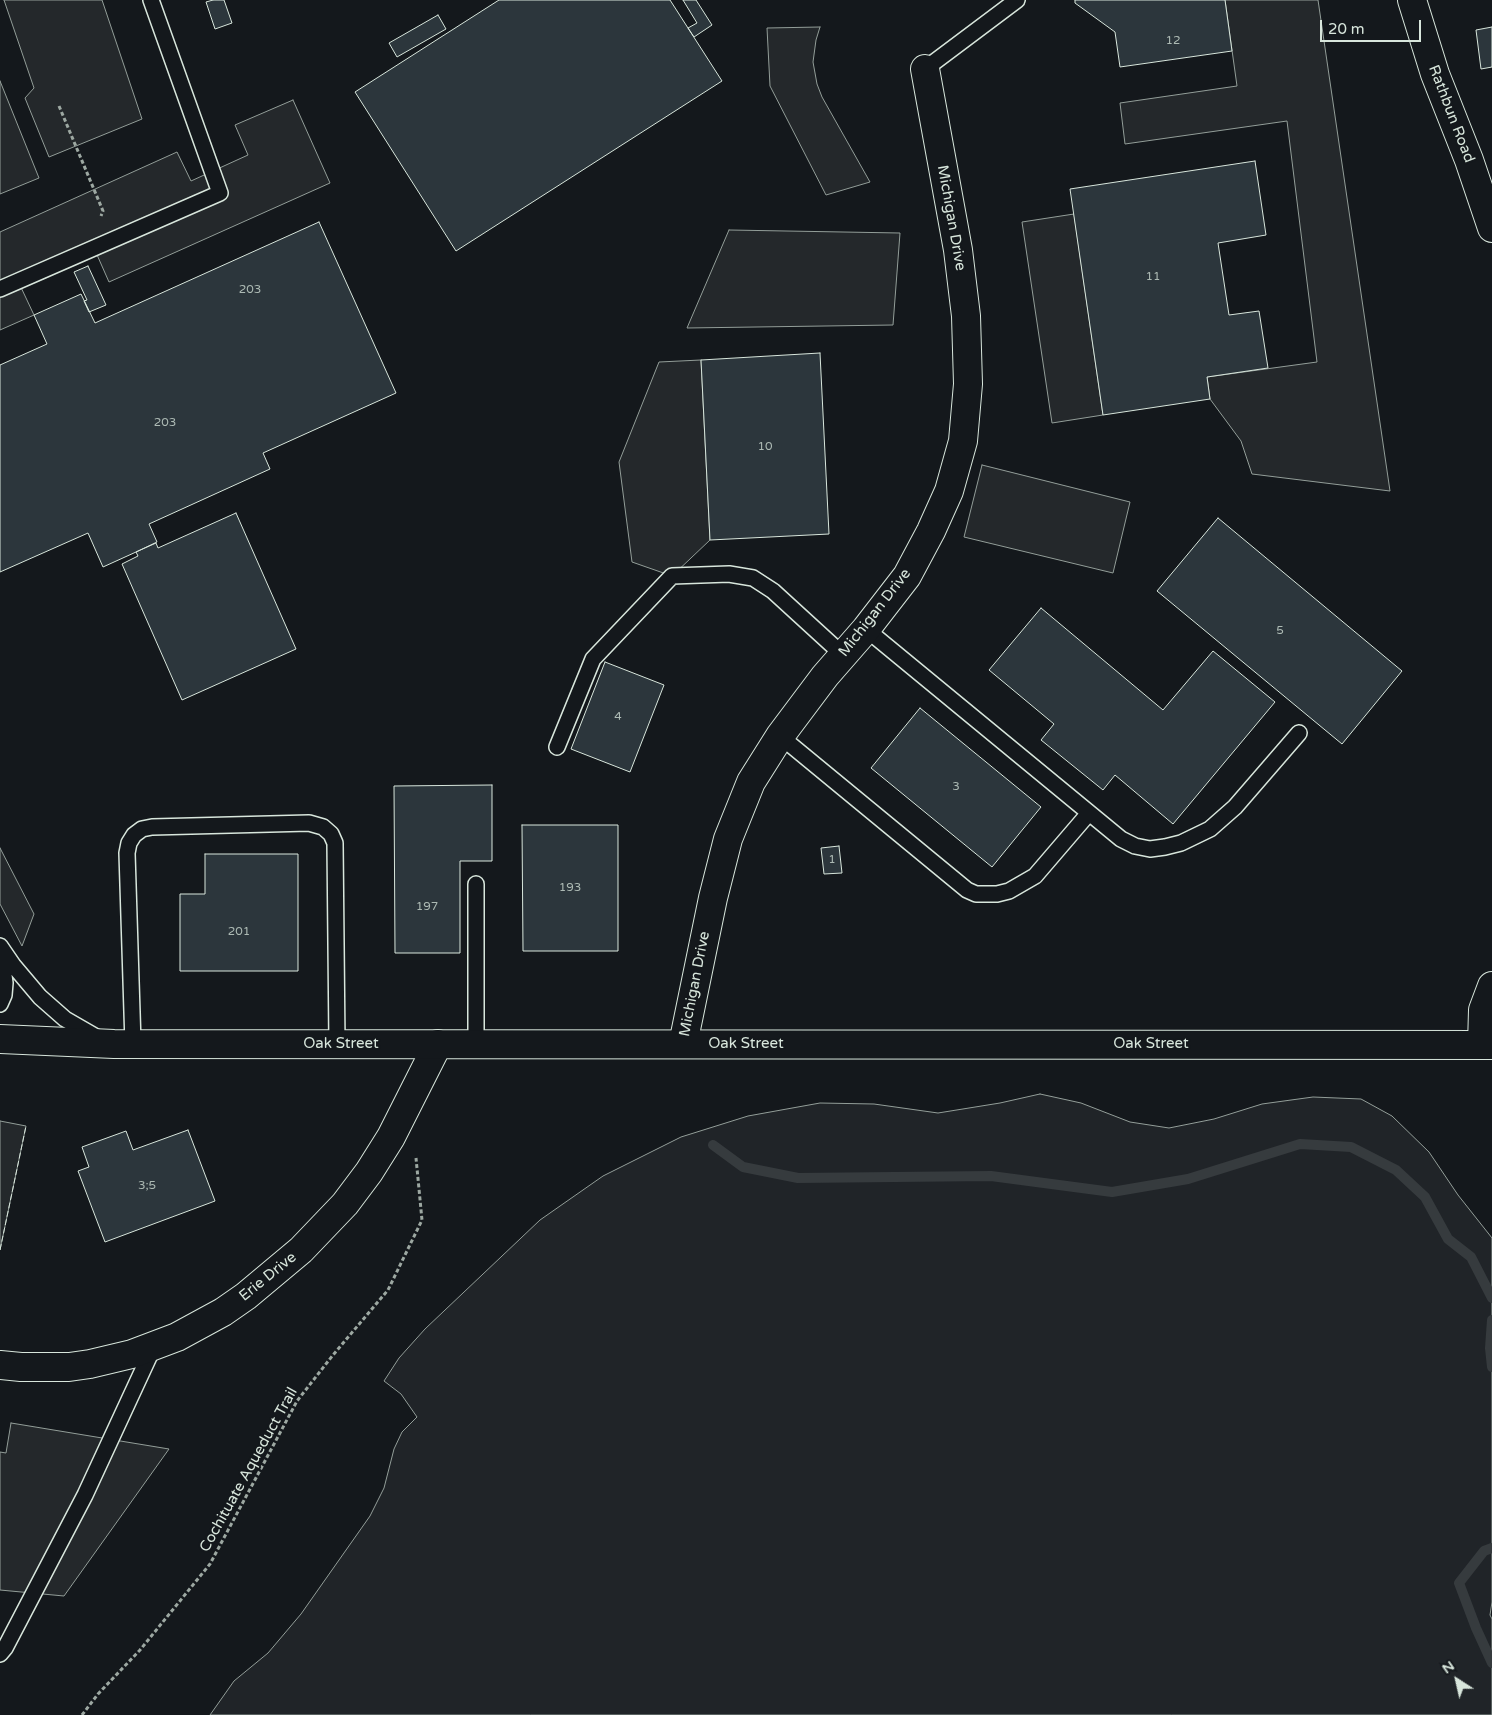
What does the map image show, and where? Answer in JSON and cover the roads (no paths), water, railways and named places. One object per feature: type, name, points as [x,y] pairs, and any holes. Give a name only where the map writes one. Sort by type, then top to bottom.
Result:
[{"type":"street","name":"Rathbun Road","points":[[1412,0],[1435,74],[1469,160],[1492,228]]},
{"type":"street","name":"Michigan Drive","points":[[683,1044],[713,898],[728,839],[751,782],[780,736],[825,676],[866,629],[908,576],[949,491],[963,441],[968,384],[966,316],[958,250],[925,69]]},
{"type":"street","points":[[1487,1045],[1483,1010],[1492,986]]},
{"type":"street","name":"Oak Street","points":[[0,1039],[123,1044],[1487,1045]]},
{"type":"street","name":"Erie Drive","points":[[0,1365],[69,1367],[111,1360],[154,1346],[199,1326],[246,1296],[273,1274],[345,1204],[369,1172],[391,1137],[438,1044]]},
{"type":"lane","points":[[0,289],[220,192],[151,0]]},
{"type":"lane","points":[[925,69],[1018,0]]},
{"type":"lane","points":[[557,747],[594,659],[672,576],[729,574],[753,578],[774,591],[843,655]]},
{"type":"lane","points":[[866,629],[1121,839],[1135,846],[1150,848],[1181,843],[1210,829],[1228,814],[1299,732]]},
{"type":"lane","points":[[780,736],[967,890],[976,894],[1009,892],[1035,876],[1089,813]]},
{"type":"lane","points":[[0,947],[12,965],[40,997],[78,1027],[95,1037],[123,1044],[127,853],[129,843],[134,835],[142,829],[152,827],[309,823],[323,827],[335,843],[337,1044]]},
{"type":"lane","points":[[476,884],[476,1044]]},
{"type":"lane","points":[[0,947],[5,983],[4,996],[0,1004]]},
{"type":"lane","points":[[0,1654],[5,1648],[85,1495],[154,1346]]},
{"type":"waterway","points":[[713,1145],[743,1167],[798,1178],[991,1176],[1112,1192],[1188,1179],[1300,1144],[1351,1147],[1396,1170],[1425,1197],[1448,1239],[1471,1257],[1492,1298]]},
{"type":"waterway","points":[[1492,1320],[1490,1348],[1492,1367]]},
{"type":"waterway","points":[[1492,1548],[1484,1551],[1459,1583],[1492,1663]]}]
